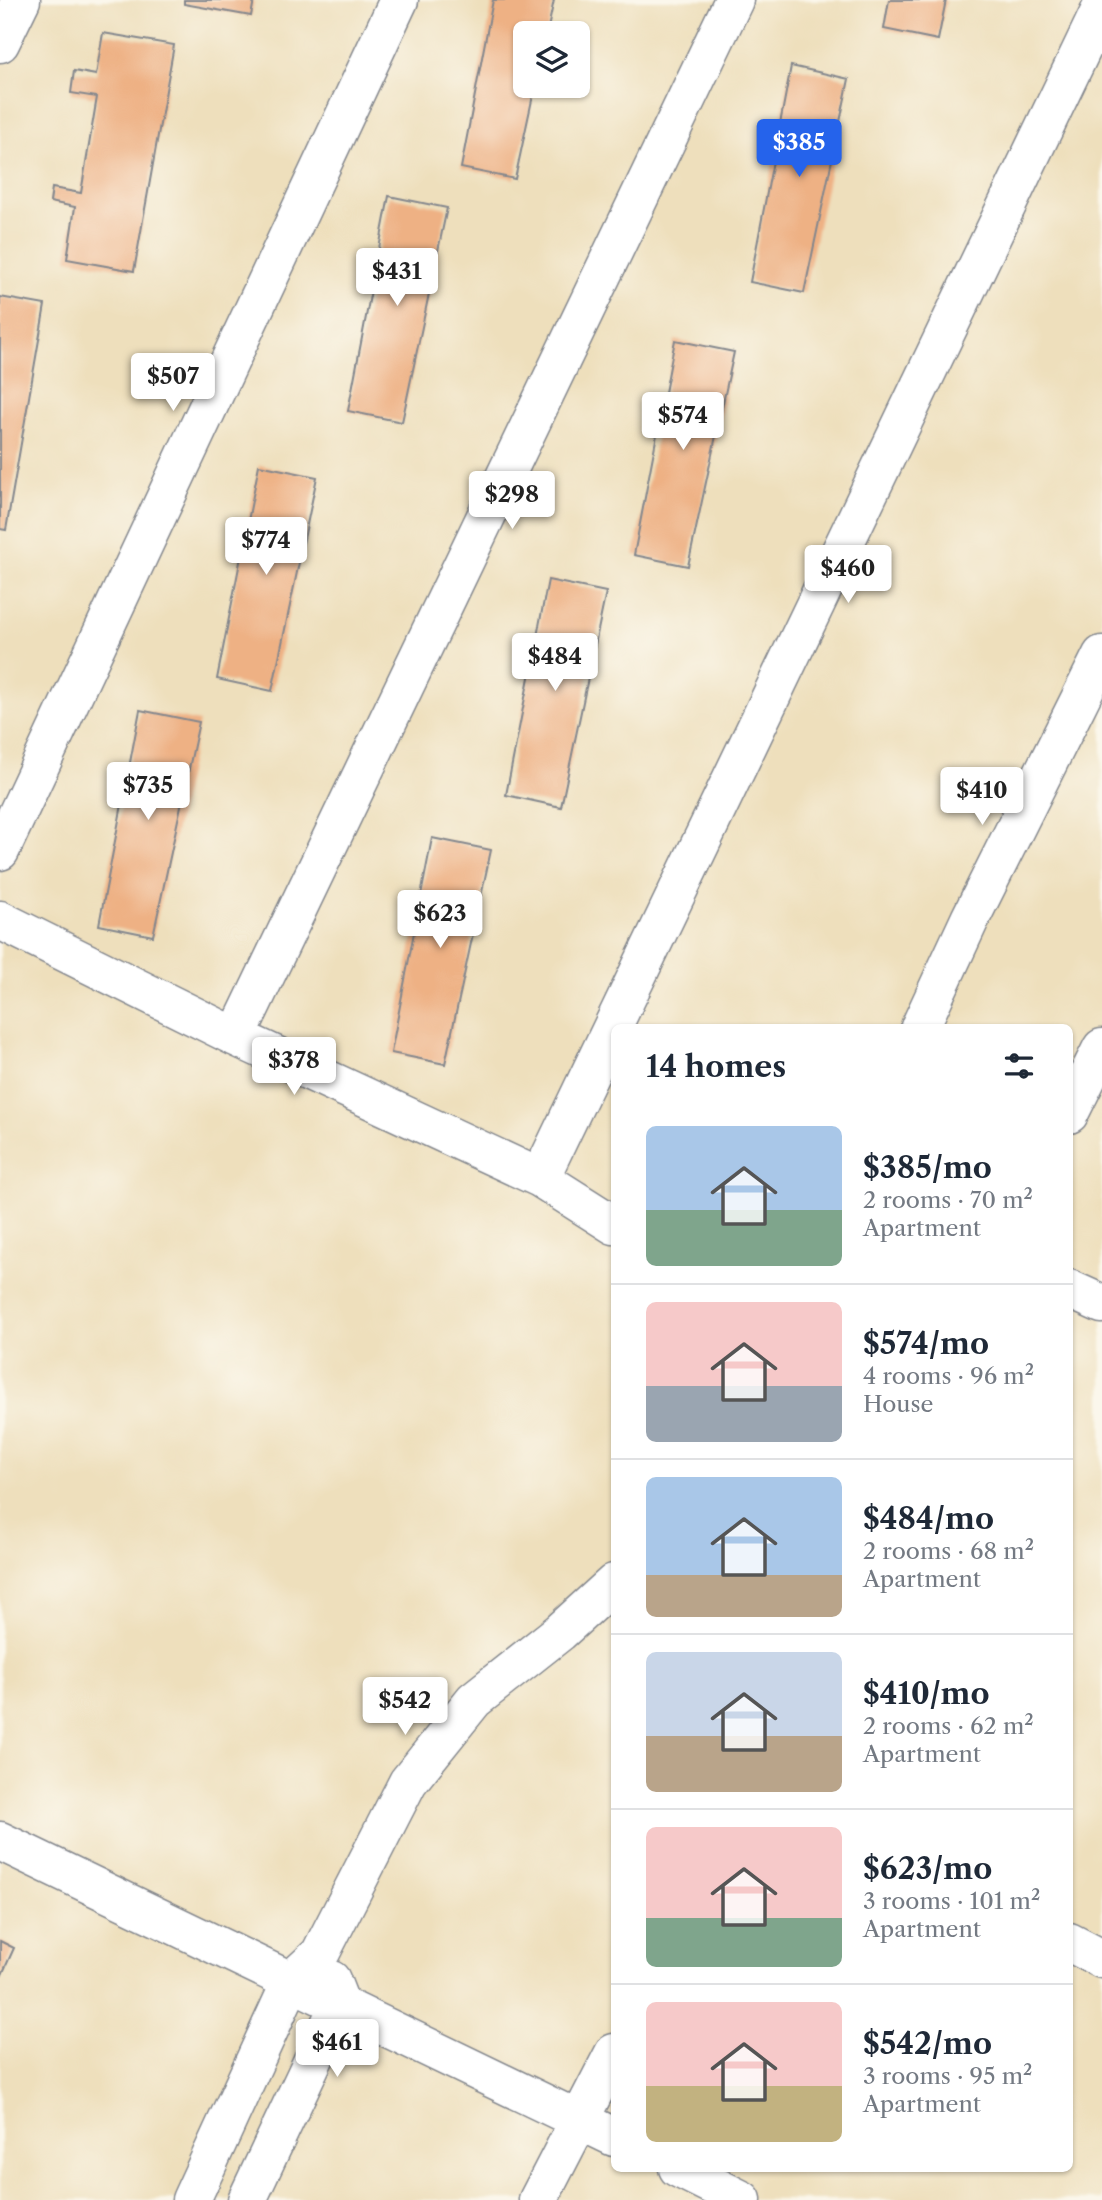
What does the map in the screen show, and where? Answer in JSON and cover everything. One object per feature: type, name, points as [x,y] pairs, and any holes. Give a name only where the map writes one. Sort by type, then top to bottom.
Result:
[{"type":"street","points":[[0,43],[21,0]]},
{"type":"street","points":[[0,851],[399,0]]},
{"type":"street","points":[[236,1037],[734,0]]},
{"type":"street","points":[[614,1024],[1102,7]]},
{"type":"street","points":[[921,1024],[970,919],[1102,655]]},
{"type":"street","points":[[0,920],[236,1037],[540,1178],[611,1224]]},
{"type":"street","points":[[540,1178],[611,1030]]},
{"type":"street","points":[[1073,1106],[1102,1048]]},
{"type":"street","points":[[1073,1291],[1102,1304]]},
{"type":"street","points":[[191,2200],[292,1980],[320,1954],[416,1771],[474,1700],[560,1632],[611,1586]]},
{"type":"street","points":[[0,1840],[598,2129]]},
{"type":"street","points":[[1073,1944],[1102,1959]]},
{"type":"street","points":[[247,2200],[340,2003],[320,1954]]},
{"type":"street","points":[[538,2200],[598,2129],[611,2067]]},
{"type":"street","points":[[686,2172],[743,2200]]},
{"type":"building","points":[[184,0],[254,0],[251,16],[184,4]]},
{"type":"building","points":[[493,0],[554,0],[550,21],[513,21],[513,98],[532,98],[515,179],[461,168]]},
{"type":"building","points":[[889,0],[946,0],[938,40],[884,29]]},
{"type":"building","points":[[103,33],[174,45],[134,271],[67,259],[75,207],[50,202],[52,188],[81,193],[97,97],[71,93],[74,71],[96,75]]},
{"type":"building","points":[[791,66],[849,79],[804,293],[750,282]]},
{"type":"building","points":[[389,196],[447,208],[402,422],[348,411]]},
{"type":"building","points":[[0,297],[45,305],[6,530],[0,529]]},
{"type":"building","points":[[675,340],[734,352],[688,566],[634,555]]},
{"type":"building","points":[[259,465],[317,477],[272,691],[217,679]]},
{"type":"building","points":[[548,580],[606,592],[561,807],[506,795]]},
{"type":"building","points":[[140,710],[199,722],[153,936],[99,925]]},
{"type":"building","points":[[432,838],[491,850],[445,1064],[391,1053]]},
{"type":"building","points":[[0,1941],[14,1948],[0,1979]]}]
